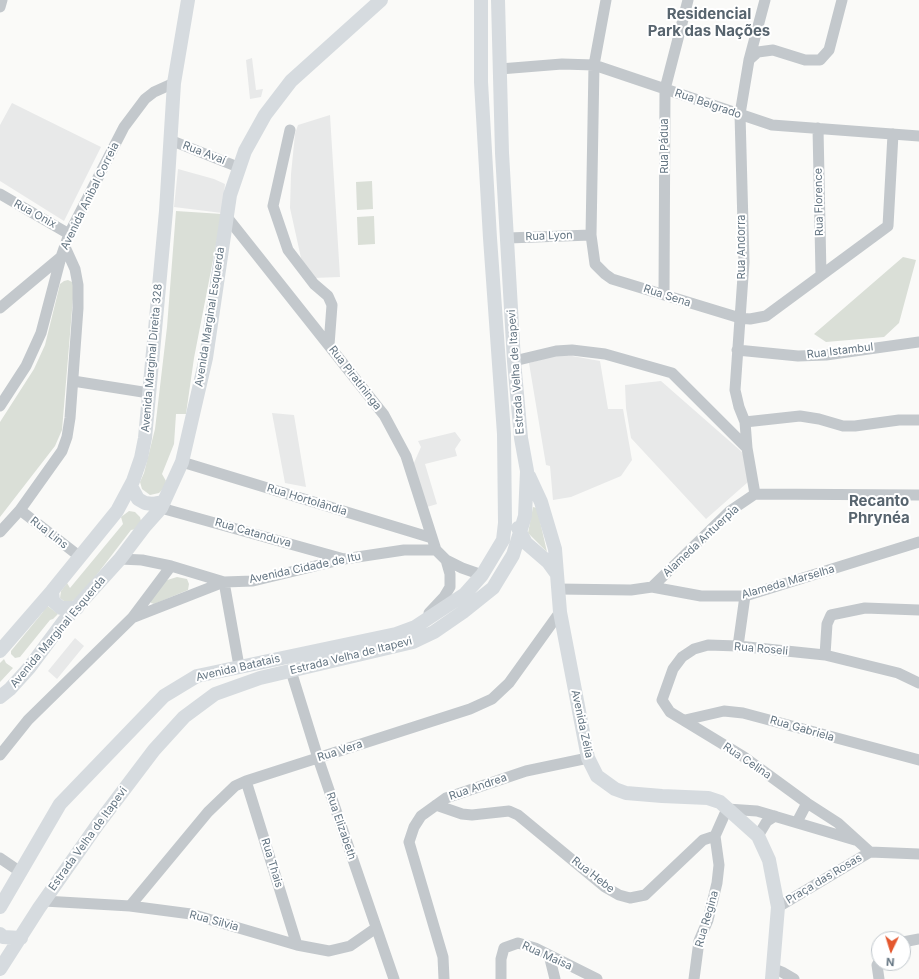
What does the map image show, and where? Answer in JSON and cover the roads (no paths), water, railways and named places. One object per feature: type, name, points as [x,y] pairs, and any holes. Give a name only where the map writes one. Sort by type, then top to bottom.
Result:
[{"type":"main road","points":[[174,83],[188,0]]},
{"type":"main road","name":"Avenida Marginal Esquerda","points":[[0,697],[10,690],[29,668],[163,505],[182,462],[206,358],[226,216],[238,167],[251,137],[265,115],[291,81],[381,0]]},
{"type":"main road","name":"Estrada Velha de Itapevi","points":[[481,0],[481,82],[504,434],[505,523]]},
{"type":"main road","name":"Estrada Velha de Itapevi","points":[[1,968],[44,901],[98,824],[154,750],[184,717],[215,694],[260,678],[413,642],[434,632],[463,612],[493,588],[513,555],[525,516],[527,471],[521,438],[514,361],[502,153],[498,0]]},
{"type":"main road","name":"Avenida Marginal Direita 328","points":[[0,651],[52,591],[117,510],[131,486],[141,458],[145,438],[166,211],[174,83]]},
{"type":"main road","points":[[504,434],[509,440],[513,507],[521,533],[526,543],[548,562],[556,573]]},
{"type":"main road","name":"Avenida Zélia","points":[[527,471],[541,502],[555,549],[560,612],[588,758],[597,776],[616,789],[626,793],[708,798],[720,802],[758,836],[769,860],[778,907],[772,974]]},
{"type":"main road","points":[[131,486],[133,493],[138,499],[145,503],[163,505]]},
{"type":"main road","points":[[117,510],[132,506],[139,508],[143,513],[145,526]]},
{"type":"main road","name":"Avenida Batatais","points":[[0,907],[60,804],[164,696],[197,676],[238,666],[396,634],[415,627],[433,617],[465,594],[482,575],[503,540],[505,523]]},
{"type":"main road","points":[[52,591],[53,601],[61,608],[77,608]]},
{"type":"main road","points":[[0,934],[3,937],[21,938]]},
{"type":"main road","points":[[0,949],[1,968]]},
{"type":"street","points":[[0,7],[2,0]]},
{"type":"street","name":"Rua Sena","points":[[606,0],[594,65],[591,235],[595,264],[604,274],[612,279],[740,318],[766,316],[888,226],[893,134]]},
{"type":"street","name":"Rua Pádua","points":[[664,295],[665,89],[688,0]]},
{"type":"street","name":"Rua Andorra","points":[[755,494],[747,448],[745,422],[739,407],[735,390],[744,262],[740,114],[749,60],[765,0]]},
{"type":"street","points":[[749,60],[758,52],[772,50],[805,60],[820,60],[829,50],[842,0]]},
{"type":"street","points":[[758,25],[761,39],[772,50]]},
{"type":"street","name":"Rua Belgrado","points":[[500,69],[562,64],[594,65],[772,125],[919,136]]},
{"type":"street","name":"Avenida Anibal Correia","points":[[0,406],[26,366],[41,333],[61,257],[69,234],[124,127],[145,99],[154,92],[174,83]]},
{"type":"street","name":"Rua Florence","points":[[818,128],[821,276]]},
{"type":"street","points":[[290,130],[273,206],[288,250],[314,284],[328,296],[332,305],[328,345]]},
{"type":"street","name":"Rua Avaí","points":[[170,140],[238,167]]},
{"type":"street","name":"Rua Onix","points":[[0,194],[69,234]]},
{"type":"street","name":"Rua Piratininga","points":[[226,216],[384,415],[394,431],[406,456],[436,550],[446,560],[462,568],[482,575]]},
{"type":"street","name":"Rua Lyon","points":[[508,238],[591,235]]},
{"type":"street","points":[[0,532],[20,510],[62,451],[70,418],[78,308],[78,285],[74,269],[65,247]]},
{"type":"street","points":[[0,308],[61,257]]},
{"type":"street","name":"Rua Istambul","points":[[737,350],[812,356],[919,342]]},
{"type":"street","points":[[514,361],[556,351],[572,350],[605,354],[672,372],[747,448]]},
{"type":"street","points":[[72,382],[149,393]]},
{"type":"street","points":[[745,422],[800,416],[819,419],[843,426],[855,426],[899,420],[919,420]]},
{"type":"street","name":"Rua Hortolândia","points":[[182,462],[432,538]]},
{"type":"street","points":[[755,494],[919,495]]},
{"type":"street","name":"Alameda Antuerpia","points":[[652,587],[730,511],[755,494]]},
{"type":"street","name":"Rua Catanduva","points":[[163,505],[344,559]]},
{"type":"street","name":"Rua Lins","points":[[20,510],[79,556]]},
{"type":"street","name":"Alameda Marselha","points":[[558,589],[631,590],[652,587],[701,596],[745,596],[919,542]]},
{"type":"street","points":[[131,545],[142,560]]},
{"type":"street","name":"Avenida Cidade de Itu","points":[[132,618],[224,582],[253,581],[344,559],[404,550],[436,550]]},
{"type":"street","points":[[120,559],[142,560],[171,566],[224,582],[238,666]]},
{"type":"street","points":[[415,627],[444,597],[450,587],[450,574],[446,560]]},
{"type":"street","name":"Avenida Cidade de Itu","points":[[0,755],[28,720],[132,618],[171,566]]},
{"type":"street","points":[[194,573],[196,582],[194,594]]},
{"type":"street","points":[[738,646],[745,596]]},
{"type":"street","points":[[825,655],[827,624],[831,614],[865,608],[919,610]]},
{"type":"street","name":"Rua Vera","points":[[130,906],[208,812],[235,786],[246,781],[470,709],[492,699],[509,683],[560,612]]},
{"type":"street","name":"Rua Roseli","points":[[685,720],[670,712],[662,700],[673,669],[682,657],[694,649],[708,645],[738,646],[825,655],[898,673],[919,683]]},
{"type":"street","name":"Rua Elizabeth","points":[[291,671],[318,758],[394,979]]},
{"type":"street","name":"Rua Gabriela","points":[[685,720],[724,711],[743,713],[919,760]]},
{"type":"street","name":"Rua Celina","points":[[685,720],[744,757],[807,803],[838,823],[870,852]]},
{"type":"street","name":"Rua Andrea","points":[[444,979],[443,957],[409,842],[414,827],[421,816],[446,798],[526,771],[588,758]]},
{"type":"street","name":"Rua Thais","points":[[246,781],[297,945]]},
{"type":"street","points":[[797,822],[807,803]]},
{"type":"street","name":"Rua Hebe","points":[[436,804],[462,814],[472,815],[509,811],[518,815],[605,887],[619,895],[630,898],[645,895],[703,840],[715,836]]},
{"type":"street","points":[[715,836],[727,809]]},
{"type":"street","name":"Praça das Rosas","points":[[727,809],[757,811],[857,840]]},
{"type":"street","points":[[758,836],[767,821],[775,816]]},
{"type":"street","name":"Rua Regina","points":[[694,979],[699,941],[708,920],[717,883],[719,865],[715,836]]},
{"type":"street","points":[[870,852],[919,854]]},
{"type":"street","name":"Praça das Rosas","points":[[778,907],[870,852]]},
{"type":"street","points":[[0,858],[20,871]]},
{"type":"street","name":"Rua Silvia","points":[[44,901],[130,906],[204,917],[297,945],[319,950],[339,950],[350,946],[376,928]]},
{"type":"street","name":"Rua Maisa","points":[[501,979],[501,959],[504,948],[507,945],[524,944],[596,979]]},
{"type":"street","points":[[549,955],[555,979]]},
{"type":"street","points":[[772,974],[782,972],[794,979]]},
{"type":"district","name":"Residencial Park das Nações","points":[[709,22]]},
{"type":"district","name":"Recanto Phrynéa","points":[[879,510]]}]
